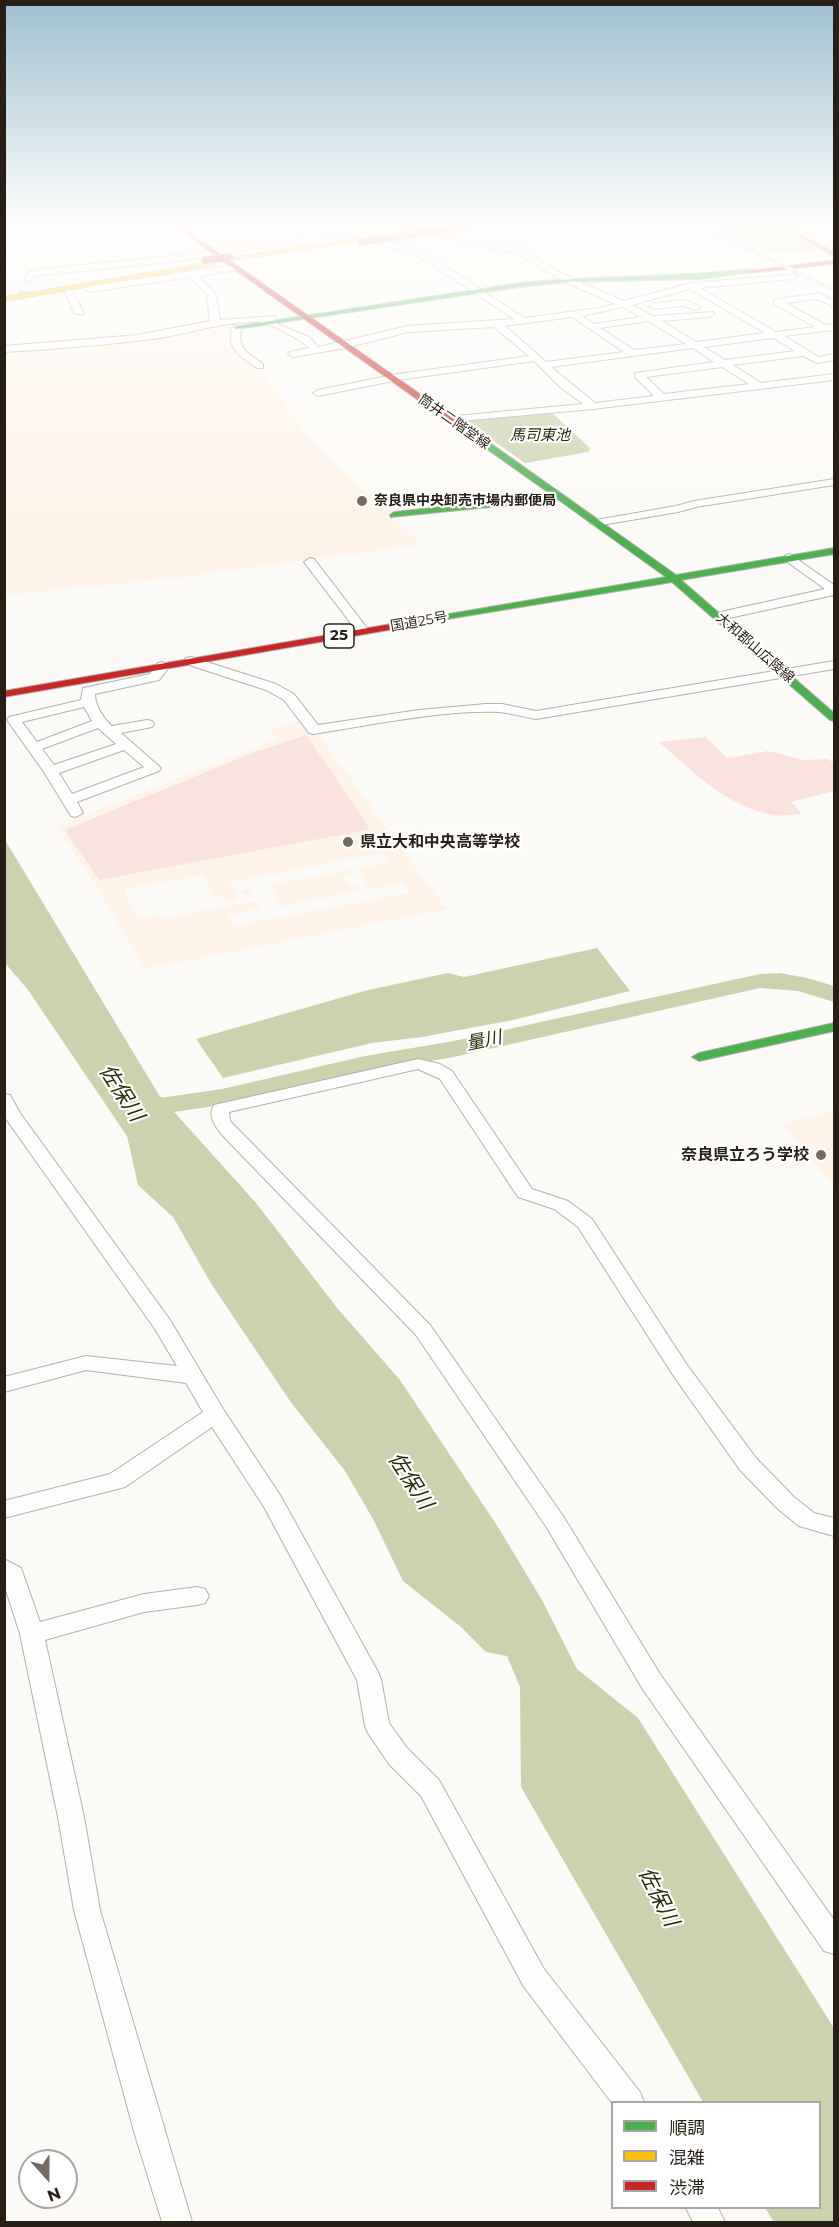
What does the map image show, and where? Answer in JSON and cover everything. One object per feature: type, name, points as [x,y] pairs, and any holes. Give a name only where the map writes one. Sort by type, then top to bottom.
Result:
[{"type":"main road","name":"筒井二階堂線","points":[[322,329],[674,578]]},
{"type":"main road","points":[[394,515],[560,497]]},
{"type":"main road","name":"国道25号","points":[[4,694],[834,551]]},
{"type":"main road","name":"大和郡山広陵線","points":[[674,578],[834,718]]},
{"type":"main road","points":[[699,1057],[834,1027]]},
{"type":"street","points":[[4,349],[59,348],[193,329]]},
{"type":"street","points":[[236,329],[233,342],[236,347],[260,366]]},
{"type":"street","points":[[282,329],[306,339],[315,349]]},
{"type":"street","points":[[293,354],[409,329]]},
{"type":"street","points":[[503,329],[563,384],[593,406]]},
{"type":"street","points":[[599,329],[631,353],[647,360],[661,372]]},
{"type":"street","points":[[669,329],[759,386]]},
{"type":"street","points":[[764,329],[817,360],[834,354]]},
{"type":"street","points":[[318,393],[392,379],[631,353],[818,329]]},
{"type":"street","points":[[804,331],[813,338]]},
{"type":"street","points":[[661,397],[638,375],[804,352]]},
{"type":"street","points":[[449,419],[593,406],[834,376]]},
{"type":"street","points":[[596,523],[678,509],[694,504],[834,482]]},
{"type":"street","points":[[790,558],[834,590]]},
{"type":"street","points":[[310,562],[363,632]]},
{"type":"street","points":[[720,616],[834,590]]},
{"type":"street","points":[[191,661],[271,687],[289,697],[314,730],[419,714],[486,708],[502,708],[536,716],[834,665]]},
{"type":"street","points":[[88,702],[14,720],[51,771],[72,807],[160,772],[105,727],[88,702],[88,690],[154,677],[163,666]]},
{"type":"street","points":[[33,748],[105,727],[147,724]]},
{"type":"street","points":[[51,771],[126,746]]},
{"type":"street","points":[[834,1527],[807,1520],[786,1503],[748,1464],[680,1370],[585,1223],[561,1205],[525,1193],[446,1074],[418,1064],[220,1109],[221,1121],[229,1132],[423,1330],[555,1522],[651,1681],[834,1942]]},
{"type":"street","points":[[4,1099],[12,1114],[163,1325],[215,1414],[272,1501],[369,1679],[377,1726],[398,1756],[430,1788],[534,1978],[628,2101]]},
{"type":"street","points":[[4,1385],[86,1363],[194,1376]]},
{"type":"street","points":[[4,1510],[117,1481],[215,1414]]},
{"type":"street","points":[[4,1568],[13,1574],[32,1634],[71,1817],[87,1910],[177,2223]]},
{"type":"street","points":[[32,1634],[144,1603],[197,1596]]},
{"type":"street","points":[[702,2209],[710,2223]]},
{"type":"shaded area","points":[[202,329],[228,329],[232,346],[238,353],[260,367],[304,433],[419,543],[418,545],[182,577],[5,595],[5,351],[65,350]]},
{"type":"shaded area","points":[[298,721],[309,736],[319,735],[432,891],[448,909],[145,969],[97,887],[57,827],[277,739],[270,729]],"holes":[[[384,853],[389,863],[357,869],[370,889],[403,883],[409,893],[233,926],[228,916],[260,909],[255,901],[162,919],[159,914],[137,918],[124,889],[203,875],[214,897],[221,896],[225,903],[239,900],[236,893],[243,892],[247,898],[253,897],[249,889],[234,891],[229,882]]]},
{"type":"shaded area","points":[[306,735],[369,827],[367,830],[99,880],[65,830],[250,754]]},
{"type":"shaded area","points":[[706,737],[727,758],[768,751],[804,760],[828,759],[834,763],[834,791],[791,802],[802,814],[778,816],[742,805],[712,787],[659,742]]},
{"type":"shaded area","name":"県立大和中央高等学校","points":[[350,870],[353,875],[343,877],[350,887],[359,886],[362,890],[281,906],[270,885]]},
{"type":"shaded area","name":"奈良県立ろう学校","points":[[834,1110],[834,1186],[782,1124]]},
{"type":"water","name":"馬司東池","points":[[550,411],[591,449],[588,452],[525,463],[464,420]]},
{"type":"water","name":"佐保川","points":[[5,840],[159,1095],[256,1203],[338,1309],[400,1380],[498,1527],[542,1600],[577,1669],[638,1718],[834,2028],[834,2222],[774,2222],[766,2209],[821,2209],[821,2101],[702,2101],[521,1787],[520,1687],[507,1656],[486,1652],[461,1627],[403,1581],[373,1519],[345,1471],[290,1401],[212,1285],[173,1217],[138,1185],[127,1136],[28,990],[5,963]]},
{"type":"water","points":[[597,948],[630,991],[513,1020],[422,1037],[372,1043],[223,1078],[196,1039],[368,990],[448,973],[464,977]]},
{"type":"waterway","name":"量川","points":[[132,1110],[222,1097],[365,1064],[454,1049],[760,981],[798,983],[834,995]]},
{"type":"traffic: fast","points":[[480,440],[665,571],[834,718]]},
{"type":"traffic: fast","points":[[394,515],[559,497]]},
{"type":"traffic: fast","points":[[420,622],[834,551]]},
{"type":"traffic: fast","points":[[699,1057],[834,1027]]},
{"type":"traffic: jam","points":[[322,329],[480,440]]},
{"type":"traffic: jam","points":[[4,694],[420,622]]},
{"type":"place","name":"奈良県中央卸売市場内郵便局","points":[[362,501]]},
{"type":"place","name":"県立大和中央高等学校","points":[[348,842]]},
{"type":"place","name":"奈良県立ろう学校","points":[[821,1155]]}]
